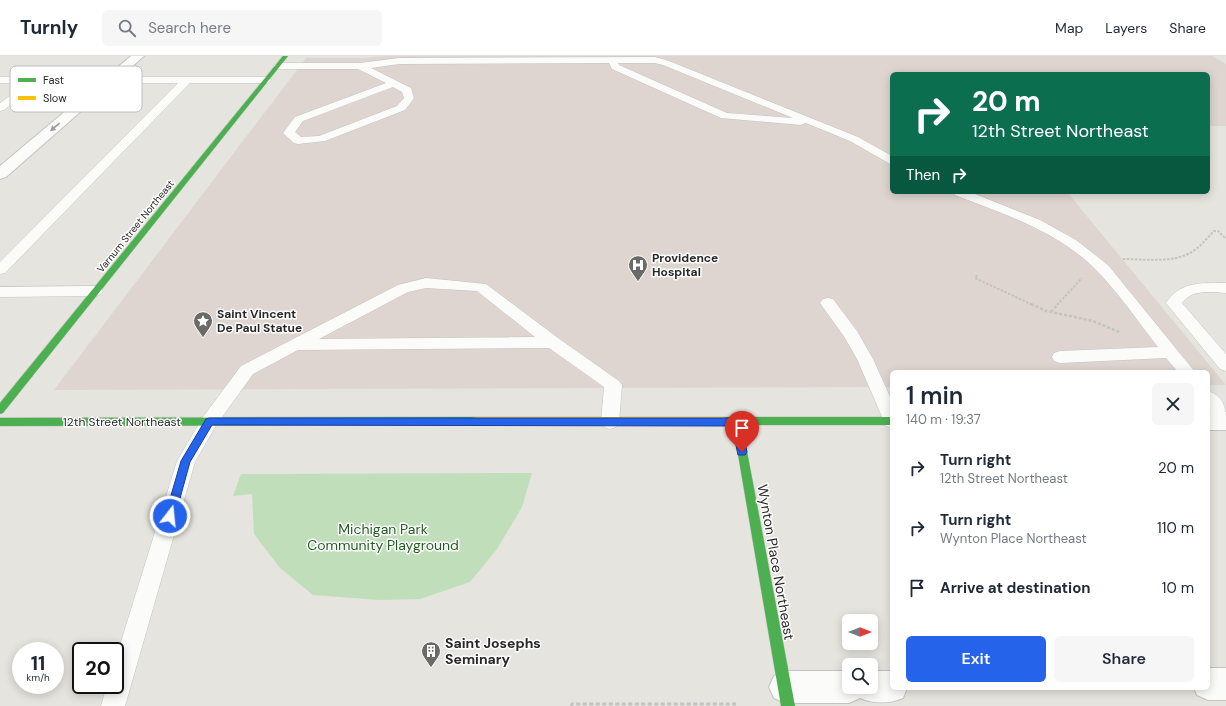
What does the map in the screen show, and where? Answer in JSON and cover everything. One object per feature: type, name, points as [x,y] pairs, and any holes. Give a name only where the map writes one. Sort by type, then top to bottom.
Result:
[{"type":"street","points":[[126,66],[138,56]]},
{"type":"street","name":"Varnum Street Northeast","points":[[0,410],[286,56]]},
{"type":"street","points":[[0,174],[73,112]]},
{"type":"street","points":[[1210,421],[1226,420]]},
{"type":"street","name":"12th Street Northeast","points":[[0,422],[890,421]]},
{"type":"street","name":"Wynton Place Northeast","points":[[737,422],[786,697]]},
{"type":"street","points":[[1210,684],[1226,684]]},
{"type":"street","points":[[878,687],[890,686]]},
{"type":"street","points":[[786,697],[842,688]]},
{"type":"lane","points":[[612,60],[615,66],[724,116],[816,123]]},
{"type":"lane","points":[[278,66],[360,66],[399,61],[655,60],[666,63],[854,139],[890,160]]},
{"type":"lane","points":[[360,66],[407,90],[409,98],[401,108],[321,139],[298,141],[289,133],[299,119],[395,84]]},
{"type":"lane","points":[[142,80],[267,80]]},
{"type":"lane","points":[[0,270],[187,80]]},
{"type":"lane","points":[[0,108],[10,100]]},
{"type":"lane","points":[[964,194],[1063,237],[1087,253],[1103,268],[1185,370]]},
{"type":"lane","points":[[113,706],[186,461],[209,422],[247,370],[403,288],[426,283],[481,287],[552,342],[613,385],[610,422]]},
{"type":"lane","points":[[1226,288],[1186,290],[1177,295],[1174,303],[1226,365]]},
{"type":"lane","points":[[0,292],[96,291]]},
{"type":"lane","points":[[828,304],[862,352],[890,416]]},
{"type":"lane","points":[[296,345],[552,342]]},
{"type":"lane","points":[[1060,357],[1122,353],[1171,352]]},
{"type":"lane","points":[[1210,400],[1226,420]]},
{"type":"path","points":[[1122,259],[1174,258],[1188,254],[1202,244],[1214,231],[1218,231],[1226,239]]},
{"type":"path","points":[[977,275],[975,278],[1051,312],[1093,321],[1124,334]]},
{"type":"path","points":[[1051,312],[1083,278]]},
{"type":"path","points":[[571,706],[572,704],[736,704]]},
{"type":"shaded area","name":"Providence Hospital","points":[[385,56],[1213,56],[1226,64],[1226,126],[1210,126],[1210,72],[890,72],[890,194],[1069,194],[1226,385],[1210,385],[1210,370],[890,370],[890,387],[54,390],[306,58],[363,58]]},
{"type":"green space","name":"Michigan Park Community Playground","points":[[532,473],[522,507],[497,549],[470,582],[420,599],[380,600],[313,595],[280,568],[254,534],[252,494],[233,496],[241,474]]},
{"type":"traffic: fast","points":[[0,410],[286,56]]},
{"type":"traffic: fast","points":[[0,422],[475,421]]},
{"type":"traffic: fast","points":[[724,421],[890,421]]},
{"type":"traffic: fast","points":[[737,422],[788,706]]},
{"type":"traffic: slow","points":[[475,421],[724,421]]},
{"type":"place","name":"Providence Hospital","points":[[638,282]]},
{"type":"place","name":"Saint Vincent De Paul Statue","points":[[203,338]]},
{"type":"place","name":"Saint Josephs Seminary","points":[[431,668]]},
{"type":"route","points":[[170,516],[186,461],[209,422],[737,422],[742,452]]}]
